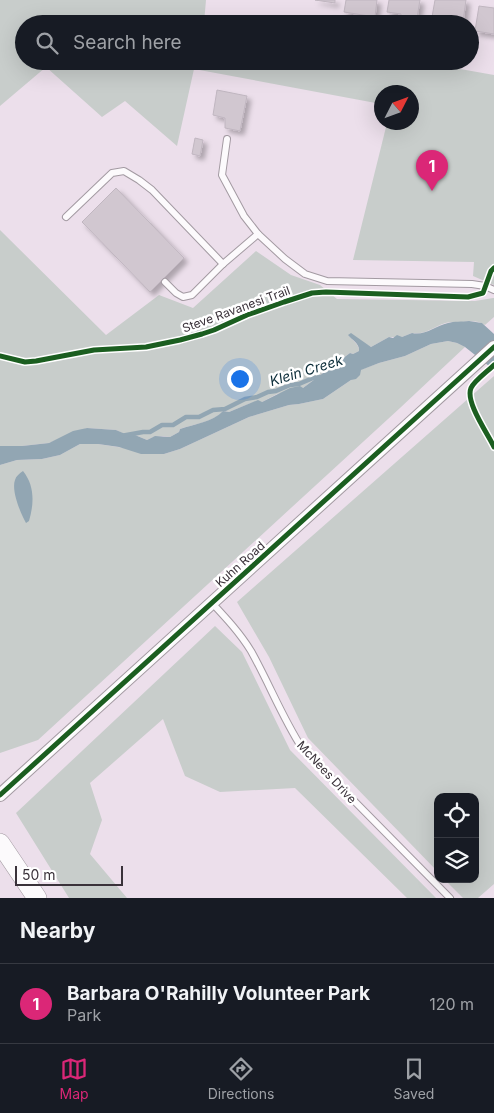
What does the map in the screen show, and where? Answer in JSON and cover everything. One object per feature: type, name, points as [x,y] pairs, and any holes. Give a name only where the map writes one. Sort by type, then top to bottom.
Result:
[{"type":"main road","points":[[0,842],[36,898]]},
{"type":"street","name":"Kuhn Road","points":[[0,795],[494,347]]},
{"type":"lane","points":[[227,139],[222,175],[244,216],[258,234],[285,259],[305,274],[327,281],[472,284],[494,290]]},
{"type":"lane","points":[[66,217],[112,173],[124,171],[152,190],[223,264]]},
{"type":"lane","points":[[165,282],[183,298],[192,295],[223,264],[258,234]]},
{"type":"lane","name":"McNees Drive","points":[[212,603],[238,632],[250,651],[302,748],[450,898]]},
{"type":"shaded area","points":[[0,0],[206,0],[205,15],[15,15],[15,70],[42,70],[0,106]]},
{"type":"shaded area","points":[[49,70],[194,70],[177,146],[125,101],[102,117]]},
{"type":"shaded area","points":[[199,70],[466,70],[494,75],[494,285],[473,276],[474,262],[353,260],[385,130],[419,130],[419,85],[374,85],[374,103]]},
{"type":"shaded area","points":[[0,230],[106,335],[159,295],[193,308],[256,251],[291,275],[320,285],[337,299],[475,301],[494,298],[494,317],[485,325],[475,321],[450,322],[422,333],[412,333],[402,337],[389,337],[371,347],[348,335],[357,345],[359,351],[353,354],[350,353],[303,388],[277,394],[262,402],[251,403],[229,412],[223,411],[214,418],[180,429],[179,432],[170,437],[153,437],[147,440],[135,435],[130,437],[116,430],[87,428],[49,443],[0,446]]},
{"type":"shaded area","points":[[448,341],[465,347],[38,740],[0,753],[0,465],[17,460],[42,459],[60,455],[80,444],[98,444],[164,454],[180,449],[249,417],[289,405],[323,399],[351,380],[360,370],[405,356],[431,344]]},
{"type":"shaded area","points":[[494,376],[494,884],[478,898],[463,898],[448,883],[479,883],[479,793],[434,793],[434,868],[308,738],[269,657],[237,602]]},
{"type":"shaded area","points":[[215,626],[242,652],[290,750],[436,898],[407,898],[295,788],[220,792],[185,776],[163,719],[90,783],[102,820],[90,854],[127,898],[69,898],[16,813]]},
{"type":"water","points":[[469,321],[482,323],[494,334],[494,370],[457,343],[448,341],[431,344],[405,356],[361,370],[360,375],[356,379],[351,380],[323,399],[289,405],[249,417],[180,449],[164,454],[141,454],[119,447],[80,444],[60,455],[42,459],[17,460],[0,465],[0,446],[49,443],[73,431],[87,428],[116,430],[147,440],[155,436],[170,437],[179,432],[180,429],[209,420],[223,411],[229,412],[258,400],[262,402],[290,388],[300,386],[303,388],[350,353],[353,354],[359,351],[357,344],[348,335],[351,333],[371,347],[389,337],[393,338],[397,335],[402,337],[412,333],[426,332],[450,322]]},
{"type":"water","points":[[23,471],[30,483],[32,495],[31,515],[26,523],[14,490],[15,479]]},
{"type":"building","points":[[315,0],[335,0],[335,3]]},
{"type":"building","points":[[346,0],[377,0],[375,15],[344,12]]},
{"type":"building","points":[[389,0],[420,0],[418,15],[401,15],[387,12]]},
{"type":"building","points":[[435,0],[466,0],[464,15],[432,15]]},
{"type":"building","points":[[479,6],[494,8],[494,34],[479,32]]},
{"type":"building","points":[[217,90],[247,96],[240,131],[225,128],[225,118],[213,115]]},
{"type":"building","points":[[195,138],[203,140],[200,156],[192,154]]},
{"type":"building","points":[[116,188],[184,258],[150,292],[82,222]]},
{"type":"waterway","name":"Klein Creek","points":[[121,436],[150,432],[162,425],[173,425],[186,417],[199,417],[213,410],[225,409],[245,399],[257,397],[313,378],[322,377]]},
{"type":"cycle path","name":"Steve Ravanesi Trail","points":[[0,356],[25,362],[94,350],[146,347],[202,334],[247,315],[312,293],[468,297],[483,293],[491,271],[494,268]]},
{"type":"cycle path","points":[[0,795],[494,347]]},
{"type":"cycle path","points":[[494,365],[475,382],[470,394],[478,418],[494,447]]},
{"type":"place","name":"Barbara O'Rahilly Volunteer Park","points":[[432,191]]}]
